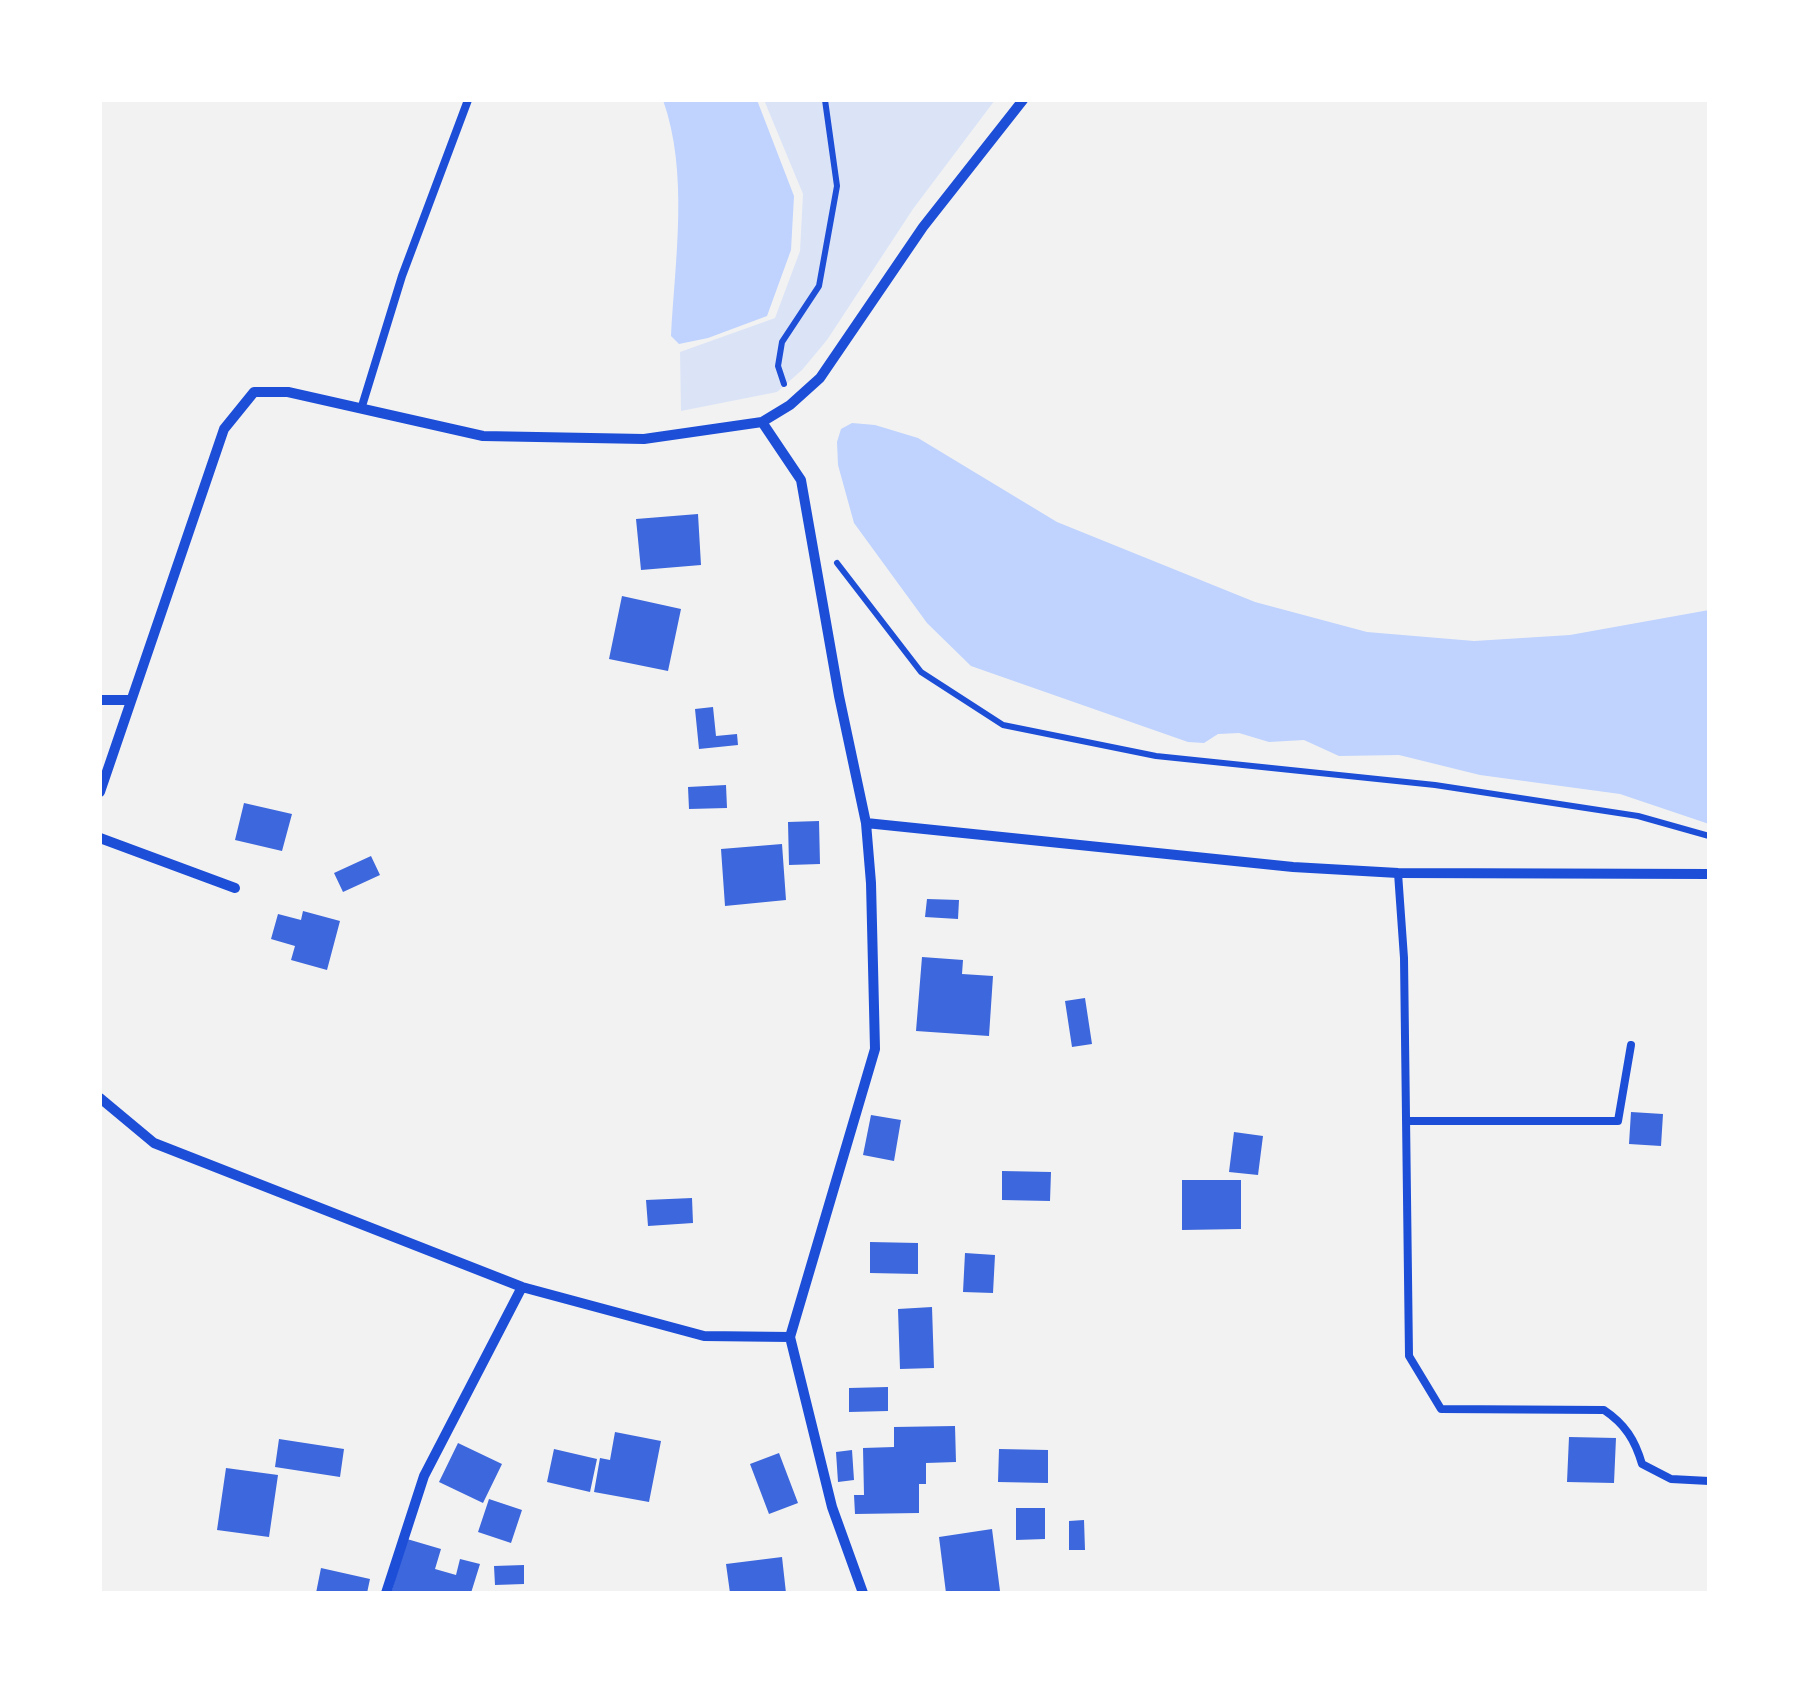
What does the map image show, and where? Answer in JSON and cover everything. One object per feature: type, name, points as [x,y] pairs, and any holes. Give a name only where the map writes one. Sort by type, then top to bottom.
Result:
[{"type":"street","points":[[100,792],[224,429],[254,392],[288,392],[362,406],[482,436],[644,439],[762,422],[790,405],[820,378],[923,227],[1024,100]]},
{"type":"street","points":[[762,422],[800,480],[866,823],[874,1049],[790,1337],[832,1506],[864,1593]]},
{"type":"street","points":[[100,700],[131,700]]},
{"type":"street","points":[[866,823],[1293,867],[1398,874],[1709,874]]},
{"type":"street","points":[[100,838],[235,888]]},
{"type":"street","points":[[100,1098],[154,1143],[522,1288],[704,1336],[790,1337]]},
{"type":"street","points":[[386,1593],[424,1476],[522,1288]]},
{"type":"lane","points":[[362,406],[402,276],[468,100]]},
{"type":"lane","points":[[1398,874],[1404,958],[1410,1356],[1441,1409],[1604,1410],[1636,1442],[1642,1464],[1671,1478],[1709,1481]]},
{"type":"lane","points":[[1406,1121],[1618,1121],[1631,1045]]},
{"type":"path","points":[[790,405],[778,366],[782,342],[819,286],[838,186],[826,100]]},
{"type":"path","points":[[809,527],[921,672],[1003,724],[1156,756],[1435,785],[1638,816],[1709,836]]},
{"type":"shaded area","points":[[764,100],[995,100],[913,209],[827,340],[802,370],[777,392],[681,411],[680,352],[775,318],[800,251],[803,194]]},
{"type":"water","points":[[663,100],[757,100],[794,196],[791,250],[767,316],[708,338],[679,344],[671,336],[678,187],[671,128]]},
{"type":"water","points":[[852,423],[875,425],[918,438],[1057,522],[1255,602],[1367,632],[1474,641],[1570,635],[1709,610],[1709,824],[1620,794],[1480,775],[1399,755],[1339,756],[1304,740],[1269,742],[1239,733],[1218,734],[1204,743],[1188,742],[971,666],[927,623],[854,523],[838,465],[837,442],[841,429]]},
{"type":"building","points":[[698,514],[701,565],[641,570],[636,519]]},
{"type":"building","points":[[622,596],[681,609],[668,671],[609,659]]},
{"type":"building","points":[[713,707],[716,736],[737,734],[738,745],[699,749],[695,709]]},
{"type":"building","points":[[726,785],[727,808],[689,809],[688,787]]},
{"type":"building","points":[[244,803],[292,814],[282,851],[235,840]]},
{"type":"building","points":[[819,821],[820,864],[789,865],[788,822]]},
{"type":"building","points":[[782,844],[786,900],[725,906],[721,849]]},
{"type":"building","points":[[371,856],[380,875],[343,892],[334,873]]},
{"type":"building","points":[[927,899],[959,900],[958,919],[925,917]]},
{"type":"building","points":[[303,911],[340,921],[327,970],[291,960],[295,946],[271,939],[278,914],[301,920]]},
{"type":"building","points":[[922,957],[963,960],[962,974],[993,976],[989,1036],[916,1031]]},
{"type":"building","points":[[1085,998],[1092,1044],[1072,1047],[1065,1001]]},
{"type":"building","points":[[1631,1112],[1663,1114],[1661,1146],[1629,1144]]},
{"type":"building","points":[[871,1115],[901,1120],[894,1161],[863,1155]]},
{"type":"building","points":[[1234,1132],[1263,1136],[1258,1175],[1229,1172]]},
{"type":"building","points":[[1002,1171],[1051,1172],[1050,1201],[1002,1200]]},
{"type":"building","points":[[1182,1180],[1241,1180],[1241,1229],[1182,1230]]},
{"type":"building","points":[[692,1198],[693,1223],[648,1226],[646,1200]]},
{"type":"building","points":[[870,1242],[918,1243],[918,1274],[870,1273]]},
{"type":"building","points":[[965,1253],[995,1255],[993,1293],[963,1292]]},
{"type":"building","points":[[932,1307],[934,1368],[900,1369],[898,1309]]},
{"type":"building","points":[[888,1387],[888,1411],[849,1412],[849,1388]]},
{"type":"building","points":[[955,1426],[956,1462],[926,1463],[926,1484],[919,1484],[919,1513],[855,1514],[854,1495],[864,1495],[863,1448],[894,1447],[894,1427]]},
{"type":"building","points":[[615,1432],[661,1441],[649,1502],[594,1492],[600,1458],[610,1460]]},
{"type":"building","points":[[1569,1437],[1616,1438],[1614,1483],[1567,1482]]},
{"type":"building","points":[[279,1439],[344,1449],[340,1477],[275,1467]]},
{"type":"building","points":[[458,1443],[502,1464],[483,1503],[439,1482]]},
{"type":"building","points":[[554,1449],[597,1459],[590,1492],[547,1482]]},
{"type":"building","points":[[999,1449],[1048,1450],[1048,1483],[998,1482]]},
{"type":"building","points":[[852,1450],[854,1480],[838,1482],[836,1452]]},
{"type":"building","points":[[779,1453],[798,1503],[769,1514],[750,1464]]},
{"type":"building","points":[[226,1468],[278,1475],[269,1537],[217,1530]]},
{"type":"building","points":[[489,1499],[522,1510],[511,1543],[478,1532]]},
{"type":"building","points":[[1016,1508],[1045,1508],[1045,1539],[1016,1540]]},
{"type":"building","points":[[1084,1520],[1085,1550],[1069,1550],[1069,1521]]},
{"type":"building","points":[[992,1529],[1000,1591],[946,1593],[939,1537]]},
{"type":"building","points":[[407,1539],[441,1549],[435,1569],[456,1575],[460,1559],[480,1564],[471,1593],[391,1593]]},
{"type":"building","points":[[782,1557],[786,1593],[730,1593],[726,1564]]},
{"type":"building","points":[[524,1565],[524,1584],[495,1585],[494,1566]]},
{"type":"building","points":[[321,1568],[370,1579],[367,1593],[316,1593]]}]
